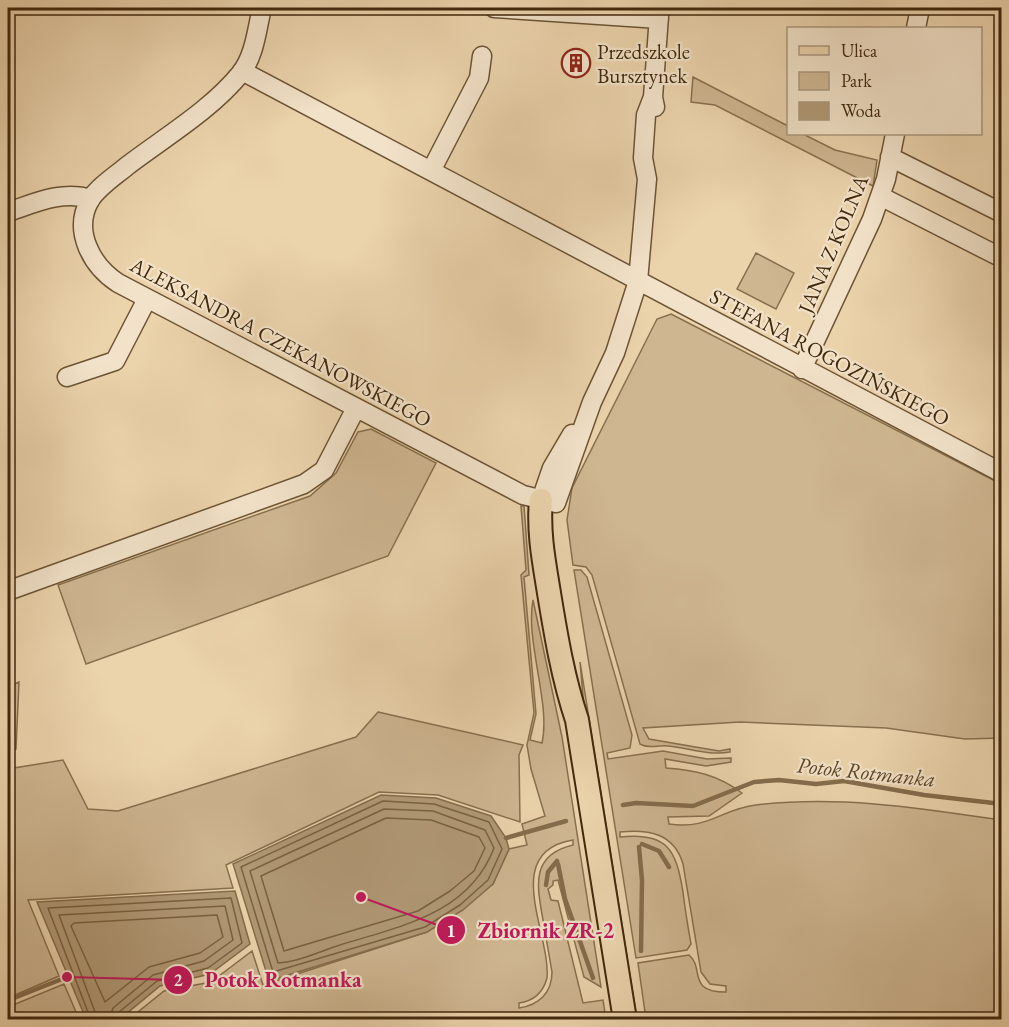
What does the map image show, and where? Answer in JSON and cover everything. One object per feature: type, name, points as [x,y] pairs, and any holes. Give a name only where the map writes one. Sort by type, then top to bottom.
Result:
[{"type":"main road","points":[[548,502],[576,661],[577,720],[625,1020]]},
{"type":"street","points":[[8,212],[57,196],[90,199],[119,173],[209,103],[242,71],[255,41],[262,8]]},
{"type":"street","points":[[494,8],[660,13],[653,97],[657,117],[655,161],[647,179],[638,281],[615,353],[548,502]]},
{"type":"street","points":[[916,27],[920,8]]},
{"type":"street","points":[[431,171],[479,78],[482,56]]},
{"type":"street","name":"STEFANA ROGOZIŃSKIEGO","points":[[242,71],[1002,473]]},
{"type":"street","name":"JANA Z KOLNA","points":[[802,369],[872,219],[895,135]]},
{"type":"street","points":[[890,157],[1002,213]]},
{"type":"street","points":[[880,196],[1002,258]]},
{"type":"street","name":"ALEKSANDRA CZEKANOWSKIEGO","points":[[90,199],[84,219],[87,250],[108,276],[147,299],[523,495],[548,502]]},
{"type":"street","points":[[67,377],[115,361],[147,299]]},
{"type":"street","points":[[8,587],[14,589],[304,484],[324,470],[356,408]]},
{"type":"green space","points":[[693,77],[787,125],[787,135],[805,135],[835,150],[877,160],[873,186],[715,105],[691,102]]},
{"type":"green space","points":[[756,253],[794,273],[776,309],[737,289]]},
{"type":"green space","points":[[671,314],[1001,484],[1001,738],[965,739],[886,728],[740,722],[643,728],[649,739],[719,751],[730,749],[730,752],[707,752],[664,746],[650,747],[640,744],[592,575],[586,567],[573,565],[567,520],[572,488],[657,319]]},
{"type":"green space","points":[[371,429],[436,463],[388,556],[86,664],[58,585],[310,496],[336,473],[358,432]]},
{"type":"green space","points":[[521,506],[524,506],[529,575],[524,577],[536,714],[530,740],[542,743],[544,727],[532,634],[533,600],[562,737],[601,987],[584,977],[558,880],[553,881],[553,885],[548,889],[551,900],[558,901],[583,1003],[603,1000],[606,1019],[128,1020],[164,991],[211,982],[252,951],[263,985],[427,932],[493,884],[509,849],[527,845],[522,824],[545,816],[531,769],[527,745],[534,713],[521,575],[526,570]],"holes":[[[573,840],[573,845],[549,856],[540,874],[539,895],[552,972],[550,986],[538,1001],[519,1008],[519,1003],[533,998],[540,992],[547,978],[546,960],[534,897],[534,877],[539,860],[551,848]]]},
{"type":"green space","points":[[574,570],[581,570],[587,577],[632,735],[630,748],[607,753],[608,759],[663,751],[707,759],[731,758],[731,762],[706,766],[665,759],[666,768],[706,774],[742,793],[709,816],[668,817],[669,824],[705,822],[733,810],[756,805],[817,801],[910,807],[1001,820],[1001,1019],[646,1019],[638,963],[689,955],[694,960],[701,984],[714,991],[726,992],[726,986],[710,984],[701,972],[683,864],[679,854],[666,839],[640,831],[620,832],[620,837],[649,837],[666,846],[672,854],[680,877],[691,944],[687,950],[636,958]]},
{"type":"green space","points":[[580,662],[637,1019],[633,1019],[585,720]]},
{"type":"green space","points":[[19,682],[16,749],[8,753],[8,687]]},
{"type":"green space","points":[[378,712],[523,745],[519,755],[520,822],[438,795],[379,792],[226,865],[233,888],[28,900],[59,976],[8,998],[8,769],[63,760],[88,809],[118,811],[356,737]]},
{"type":"green space","points":[[64,984],[79,1019],[8,1019],[8,1007]]},
{"type":"water","points":[[381,795],[436,798],[491,816],[506,838],[509,849],[493,884],[463,910],[427,932],[269,981],[233,864]]},
{"type":"water","points":[[235,891],[250,944],[210,974],[160,986],[120,1019],[86,1019],[37,902]]},
{"type":"waterway","name":"Potok Rotmanka","points":[[623,805],[636,803],[693,806],[754,782],[779,780],[816,784],[844,781],[924,795],[1002,804]]},
{"type":"waterway","name":"Potok Rotmanka","points":[[506,838],[566,821]]},
{"type":"waterway","points":[[642,844],[659,851],[669,867]]},
{"type":"waterway","points":[[639,847],[642,880],[641,951]]},
{"type":"waterway","points":[[546,885],[548,872],[557,861]]},
{"type":"waterway","points":[[558,864],[565,899],[593,978]]},
{"type":"waterway","name":"Potok Rotmanka","points":[[9,1000],[67,977]]},
{"type":"place","name":"Przedszkole Bursztynek","points":[[576,63]]},
{"type":"place","name":"Zbiornik ZR-2","points":[[361,897]]},
{"type":"place","name":"Potok Rotmanka","points":[[67,977]]}]
